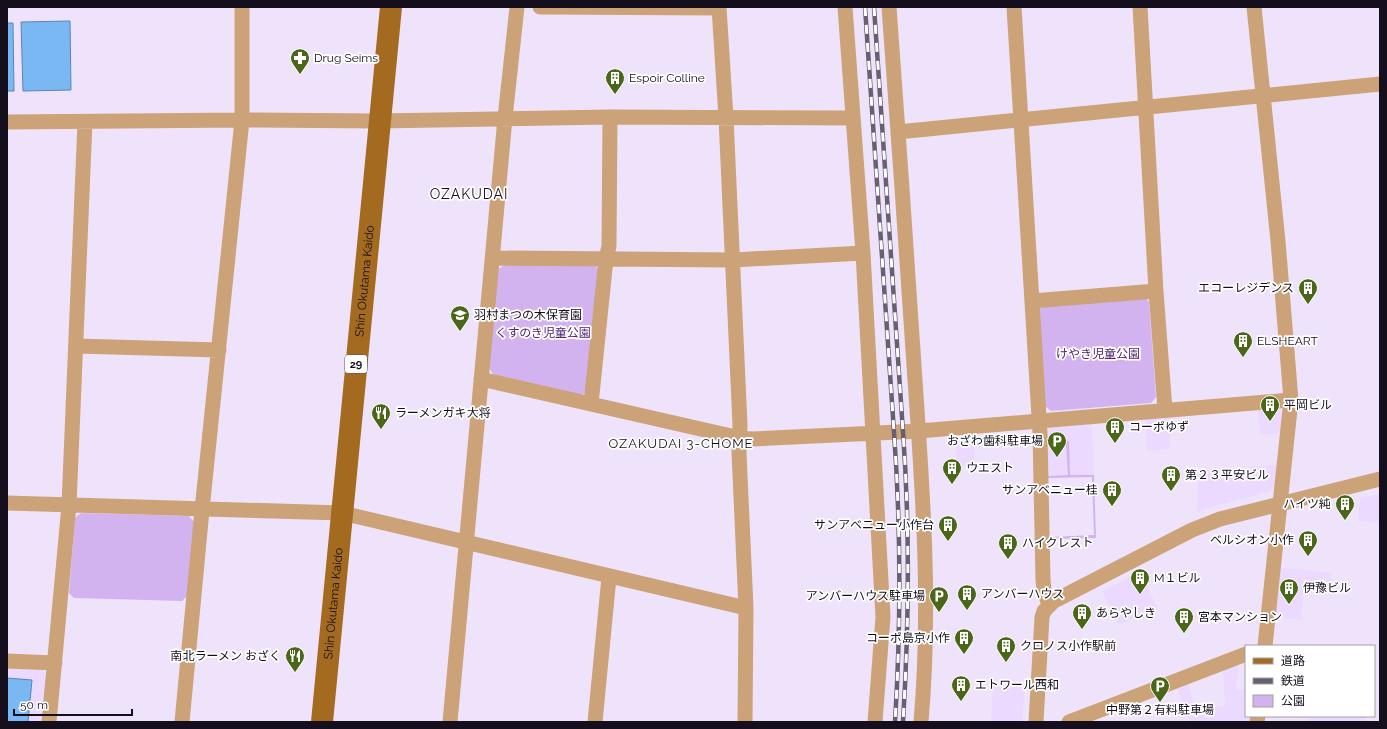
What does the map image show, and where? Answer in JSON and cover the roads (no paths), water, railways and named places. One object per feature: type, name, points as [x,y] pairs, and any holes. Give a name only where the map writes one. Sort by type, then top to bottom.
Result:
[{"type":"main road","name":"Shin Okutama Kaido","points":[[322,722],[391,7]]},
{"type":"street","points":[[182,722],[242,120],[242,7]]},
{"type":"street","points":[[450,722],[505,118],[517,7]]},
{"type":"street","points":[[540,7],[719,8],[726,118],[740,425],[740,467],[746,608],[745,722]]},
{"type":"street","points":[[845,7],[863,253],[883,617],[875,722]]},
{"type":"street","points":[[889,7],[919,431],[926,580],[925,680],[921,722]]},
{"type":"street","points":[[1014,7],[1039,420],[1043,580],[1044,590],[1049,605]]},
{"type":"street","points":[[1140,7],[1156,291],[1165,410]]},
{"type":"street","points":[[1254,7],[1278,240],[1291,400],[1265,645]]},
{"type":"street","points":[[898,132],[1380,84]]},
{"type":"street","points":[[591,404],[606,259],[609,246],[610,117]]},
{"type":"street","points":[[7,122],[242,120],[379,121],[610,117],[853,118]]},
{"type":"street","points":[[49,722],[69,505],[85,122]]},
{"type":"street","points":[[493,258],[733,260],[863,253]]},
{"type":"street","points":[[1032,301],[1156,291]]},
{"type":"street","points":[[76,346],[219,350]]},
{"type":"street","points":[[482,379],[740,438],[873,434],[919,431],[1291,400]]},
{"type":"street","points":[[1036,722],[1042,617],[1044,611],[1049,605],[1061,597],[1200,527],[1225,517],[1380,479]]},
{"type":"street","points":[[7,503],[342,513],[746,608]]},
{"type":"street","points":[[595,722],[609,577]]},
{"type":"street","points":[[1069,722],[1245,654]]},
{"type":"street","points":[[7,661],[55,663]]},
{"type":"water","points":[[70,21],[71,90],[23,91],[21,22]]},
{"type":"water","points":[[7,23],[13,23],[14,91],[7,91]]},
{"type":"water","points":[[7,678],[32,680],[28,722],[7,722]]},
{"type":"railway","points":[[865,7],[898,505],[899,613],[895,722]]},
{"type":"railway","points":[[874,7],[907,504],[907,649],[903,722]]},
{"type":"place","name":"Drug Seims","points":[[300,75]]},
{"type":"place","name":"Espoir Colline","points":[[615,95]]},
{"type":"place","name":"エコーレジデンス","points":[[1308,305]]},
{"type":"place","name":"羽村まつの木保育園","points":[[460,332]]},
{"type":"place","name":"ELSHEART","points":[[1243,358]]},
{"type":"place","name":"平岡ビル","points":[[1270,422]]},
{"type":"place","name":"ラーメンガキ大将","points":[[381,430]]},
{"type":"place","name":"コーポゆず","points":[[1115,444]]},
{"type":"place","name":"おざわ歯科駐車場","points":[[1057,458]]},
{"type":"place","name":"ウエスト","points":[[952,485]]},
{"type":"place","name":"第２３平安ビル","points":[[1171,492]]},
{"type":"place","name":"サンアベニュー桂","points":[[1112,507]]},
{"type":"place","name":"ハイツ純","points":[[1345,521]]},
{"type":"place","name":"サンアベニュー小作台","points":[[948,542]]},
{"type":"place","name":"ベルシオン小作","points":[[1308,557]]},
{"type":"place","name":"ハイクレスト","points":[[1008,560]]},
{"type":"place","name":"M１ビル","points":[[1140,595]]},
{"type":"place","name":"伊豫ビル","points":[[1289,605]]},
{"type":"place","name":"アンバーハウス","points":[[967,611]]},
{"type":"place","name":"アンバーハウス駐車場","points":[[939,613]]},
{"type":"place","name":"あらやしき","points":[[1082,630]]},
{"type":"place","name":"宮本マンション","points":[[1184,634]]},
{"type":"place","name":"コーポ島京小作","points":[[964,655]]},
{"type":"place","name":"クロノス小作駅前","points":[[1006,663]]},
{"type":"place","name":"南北ラーメン おざく","points":[[295,673]]},
{"type":"place","name":"エトワール西和","points":[[961,702]]},
{"type":"place","name":"中野第２有料駐車場","points":[[1160,703]]},
{"type":"district","name":"OZAKUDAI","points":[[469,194]]},
{"type":"district","name":"OZAKUDAI 3-CHOME","points":[[681,443]]},
{"type":"park label","name":"くすのき児童公園","points":[[543,333]]},
{"type":"park label","name":"けやき児童公園","points":[[1098,354]]}]
